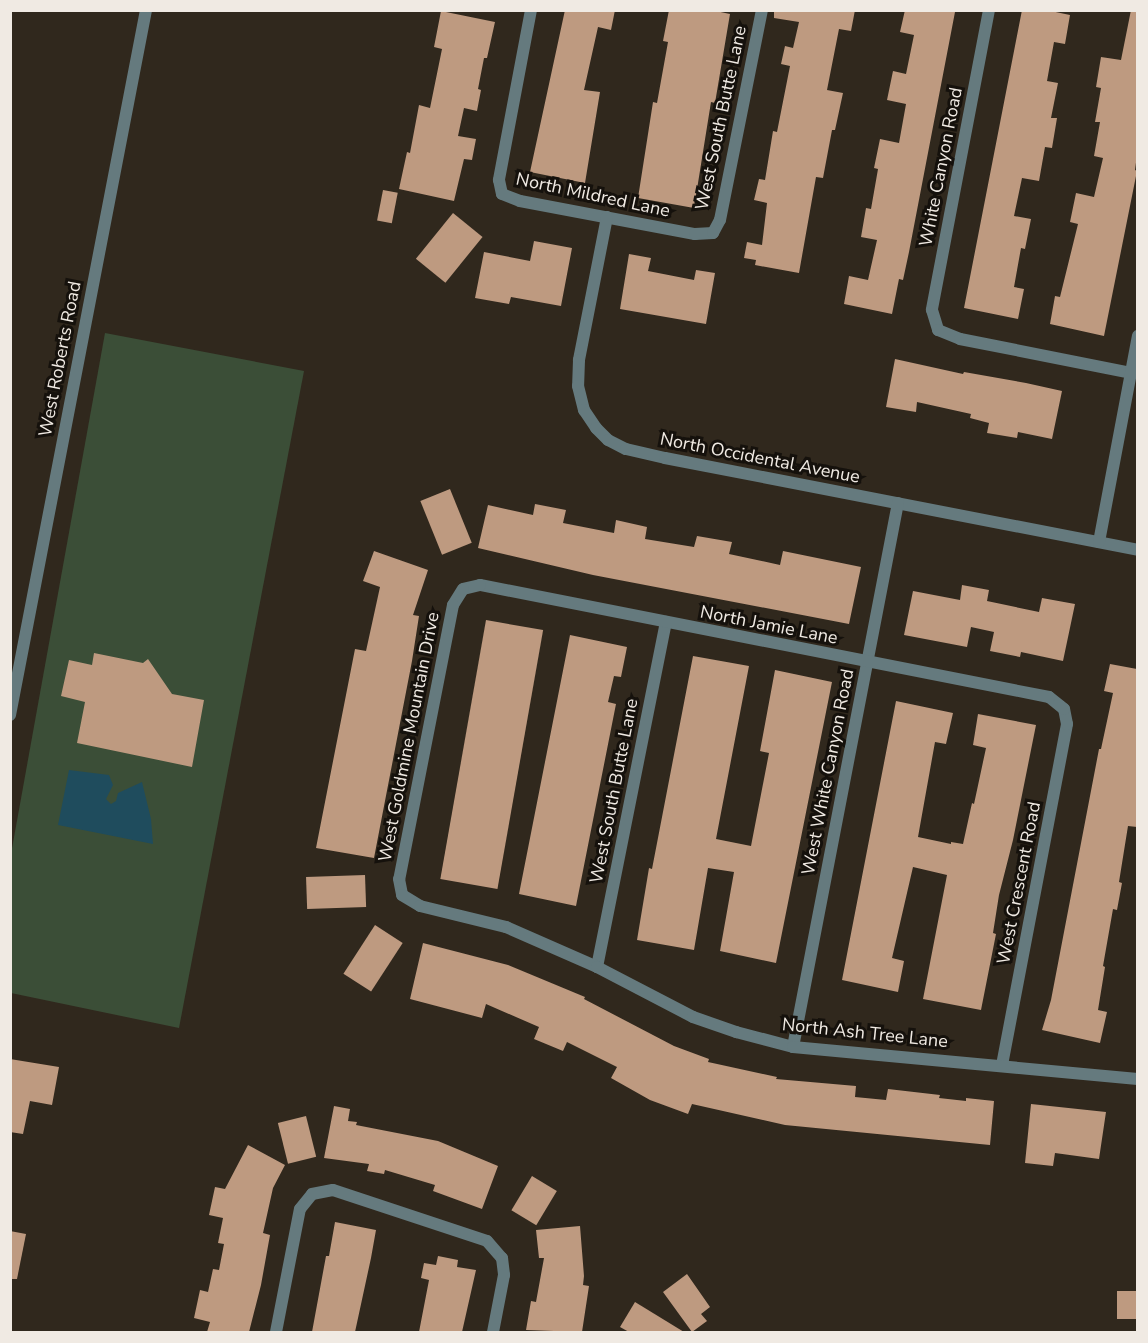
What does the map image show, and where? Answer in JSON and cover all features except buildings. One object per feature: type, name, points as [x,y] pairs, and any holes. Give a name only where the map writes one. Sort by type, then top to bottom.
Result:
[{"type":"street","name":"West Roberts Road","points":[[10,715],[146,10]]},
{"type":"street","name":"North Mildred Lane","points":[[531,10],[499,180],[502,195],[520,201],[695,234],[713,233]]},
{"type":"street","name":"West South Butte Lane","points":[[713,233],[720,220],[762,10]]},
{"type":"street","name":"White Canyon Road","points":[[989,10],[932,310],[938,330],[960,339],[1131,373]]},
{"type":"street","name":"North Occidental Avenue","points":[[607,217],[579,360],[578,386],[584,410],[596,428],[608,440],[626,450],[1137,550]]},
{"type":"street","points":[[1099,542],[1137,336]]},
{"type":"street","name":"West White Canyon Road","points":[[792,1047],[898,503]]},
{"type":"street","name":"North Jamie Lane","points":[[463,589],[480,585],[1049,697],[1064,709]]},
{"type":"street","name":"West Goldmine Mountain Drive","points":[[402,895],[399,879],[453,605],[463,589]]},
{"type":"street","name":"West South Butte Lane","points":[[597,967],[666,622]]},
{"type":"street","name":"West Crescent Road","points":[[1002,1065],[1067,724],[1064,709]]},
{"type":"street","name":"North Ash Tree Lane","points":[[402,895],[420,906],[506,927],[597,967],[693,1017],[736,1032],[792,1047],[1137,1079]]},
{"type":"street","points":[[276,1332],[300,1209],[312,1194],[333,1190],[487,1240],[502,1258],[504,1275],[493,1332]]},
{"type":"green space","points":[[105,333],[304,371],[179,1028],[11,993],[11,854]]},
{"type":"water","points":[[69,770],[109,775],[113,785],[106,799],[111,804],[116,801],[118,793],[142,782],[151,819],[153,844],[58,825]]}]
